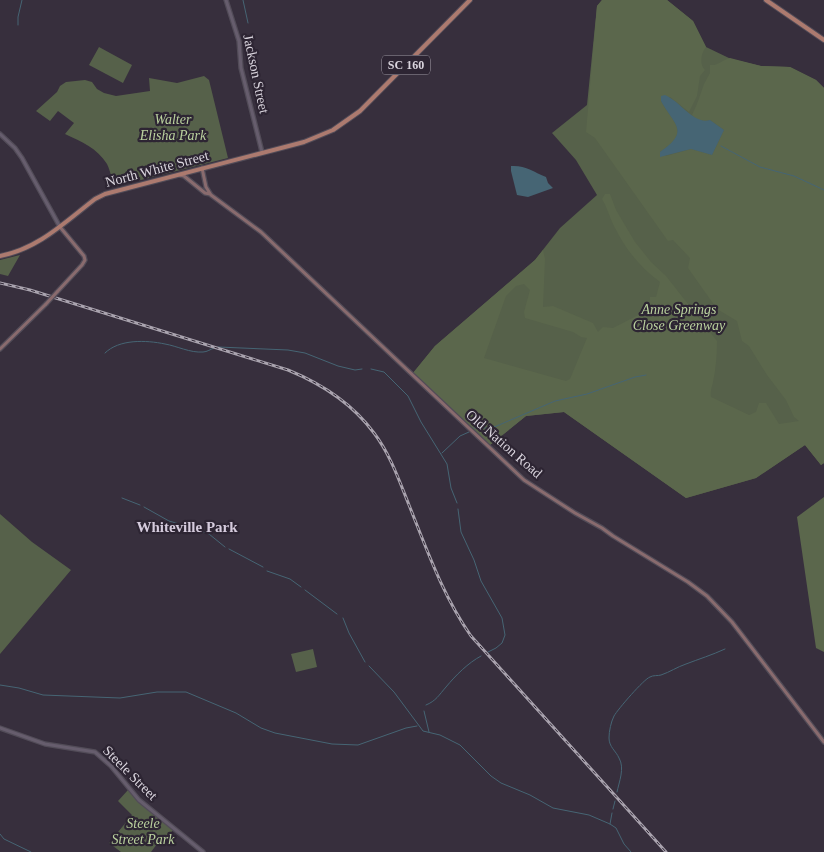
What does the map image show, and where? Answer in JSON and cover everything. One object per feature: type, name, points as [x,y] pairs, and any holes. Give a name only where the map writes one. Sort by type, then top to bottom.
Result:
[{"type":"main road","name":"SC 160","points":[[333,130],[360,111],[470,0]]},
{"type":"main road","points":[[766,0],[824,40]]},
{"type":"main road","name":"North White Street","points":[[0,256],[24,250],[60,227],[105,194],[304,142],[333,130]]},
{"type":"main road","points":[[202,168],[206,187],[210,194]]},
{"type":"main road","name":"Old Nation Road","points":[[176,175],[184,176],[261,232],[524,480],[707,596],[732,622],[824,742]]},
{"type":"main road","points":[[0,349],[46,304],[85,260],[84,256],[60,227]]},
{"type":"street","name":"Jackson Street","points":[[226,0],[239,42],[240,68],[262,152]]},
{"type":"street","points":[[0,134],[15,148],[22,158],[60,227]]},
{"type":"street","name":"Steele Street","points":[[0,728],[45,744],[95,752],[111,766],[139,800],[203,852]]},
{"type":"green space","name":"Anne Springs Close Greenway","points":[[602,0],[667,0],[693,21],[706,47],[731,59],[761,66],[790,67],[816,80],[824,88],[824,463],[821,465],[805,445],[756,478],[686,498],[564,412],[526,416],[490,445],[413,373],[435,346],[535,260],[560,228],[597,195],[576,160],[552,133],[587,105],[597,6]]},
{"type":"green space","name":"Anne Springs Close Greenway","points":[[602,0],[667,0],[693,21],[706,47],[701,58],[705,70],[700,76],[697,96],[689,112],[670,97],[661,101],[677,128],[675,139],[660,152],[666,156],[691,149],[712,155],[724,130],[710,120],[696,119],[692,115],[710,73],[710,65],[715,65],[730,58],[761,66],[790,67],[816,80],[824,88],[824,463],[821,465],[805,445],[756,478],[686,498],[564,412],[526,416],[490,445],[413,373],[435,346],[535,260],[543,250],[545,259],[543,307],[553,306],[593,323],[598,332],[603,327],[613,328],[650,309],[650,297],[656,297],[660,282],[640,264],[619,236],[602,199],[605,194],[610,194],[616,210],[635,242],[651,262],[666,276],[717,341],[716,367],[711,397],[749,415],[756,412],[759,403],[766,403],[779,424],[799,421],[794,417],[786,400],[767,375],[749,346],[742,341],[737,321],[717,309],[688,268],[690,258],[673,240],[668,241],[595,138],[586,132],[597,6]],"holes":[[[524,284],[530,290],[524,312],[525,318],[587,338],[570,379],[566,381],[484,358],[506,296],[516,286]]]},
{"type":"green space","points":[[99,47],[132,65],[123,83],[89,65]]},
{"type":"green space","name":"Walter Elisha Park","points":[[204,76],[209,80],[228,158],[117,186],[112,179],[107,164],[99,154],[89,146],[65,134],[74,123],[58,111],[50,121],[36,111],[66,82],[85,80],[92,82],[97,89],[104,93],[116,96],[150,91],[149,78],[177,83]]},
{"type":"green space","points":[[20,255],[8,276],[0,274],[0,260]]},
{"type":"green space","points":[[824,497],[824,652],[816,648],[797,517]]},
{"type":"green space","points":[[0,514],[32,542],[71,570],[0,654]]},
{"type":"green space","points":[[313,649],[317,667],[296,672],[291,654]]},
{"type":"green space","name":"Steele Street Park","points":[[128,790],[142,804],[174,829],[160,846],[157,844],[151,852],[121,852],[109,843],[132,815],[118,801]]},
{"type":"water","points":[[665,95],[698,119],[710,120],[724,130],[712,155],[691,149],[660,157],[660,152],[675,139],[677,133],[675,122],[661,101],[661,96]]},
{"type":"water","points":[[511,166],[525,168],[546,177],[548,183],[553,188],[528,197],[517,195]]},
{"type":"waterway","points":[[18,25],[22,0]]},
{"type":"waterway","points":[[243,0],[248,23]]},
{"type":"waterway","points":[[721,146],[760,167],[794,176],[824,190]]},
{"type":"waterway","points":[[105,353],[118,345],[141,341],[170,345],[198,352],[206,352],[214,348]]},
{"type":"waterway","points":[[218,347],[288,350],[305,353],[338,366],[355,370],[362,369]]},
{"type":"waterway","points":[[371,369],[384,372],[408,396],[421,422],[447,464],[451,488],[457,503]]},
{"type":"waterway","points":[[474,428],[492,428],[555,401],[587,394],[646,375]]},
{"type":"waterway","points":[[442,453],[460,436],[469,432]]},
{"type":"waterway","points":[[122,498],[140,505]]},
{"type":"waterway","points":[[144,507],[169,521],[186,526]]},
{"type":"waterway","points":[[458,509],[461,532],[481,581],[502,618],[505,635],[502,643],[488,652]]},
{"type":"waterway","points":[[190,527],[209,534],[225,547]]},
{"type":"waterway","points":[[229,549],[263,567]]},
{"type":"waterway","points":[[267,571],[290,579],[301,587]]},
{"type":"waterway","points":[[305,590],[337,614]]},
{"type":"waterway","points":[[343,618],[365,662]]},
{"type":"waterway","points":[[617,792],[622,766],[610,744],[609,738],[611,724],[616,712],[637,688],[650,677],[664,674],[725,649]]},
{"type":"waterway","points":[[426,705],[437,698],[462,670],[481,656]]},
{"type":"waterway","points":[[369,666],[394,692],[423,731],[440,735],[460,745],[491,776],[501,783],[530,795],[553,808],[589,815],[610,824],[616,828],[624,844],[631,852]]},
{"type":"waterway","points":[[0,685],[43,695],[120,698],[157,692],[186,692],[236,713],[261,728],[275,733],[332,744],[358,745],[417,726]]},
{"type":"waterway","points":[[424,711],[429,732]]},
{"type":"waterway","points":[[613,809],[615,801]]},
{"type":"waterway","points":[[610,824],[612,813]]},
{"type":"waterway","points":[[0,834],[4,839],[31,852]]},
{"type":"railway","points":[[0,283],[30,290],[288,370],[324,388],[356,412],[374,433],[385,450],[444,589],[471,636],[666,852]]},
{"type":"district","name":"Whiteville Park","points":[[187,527]]}]
